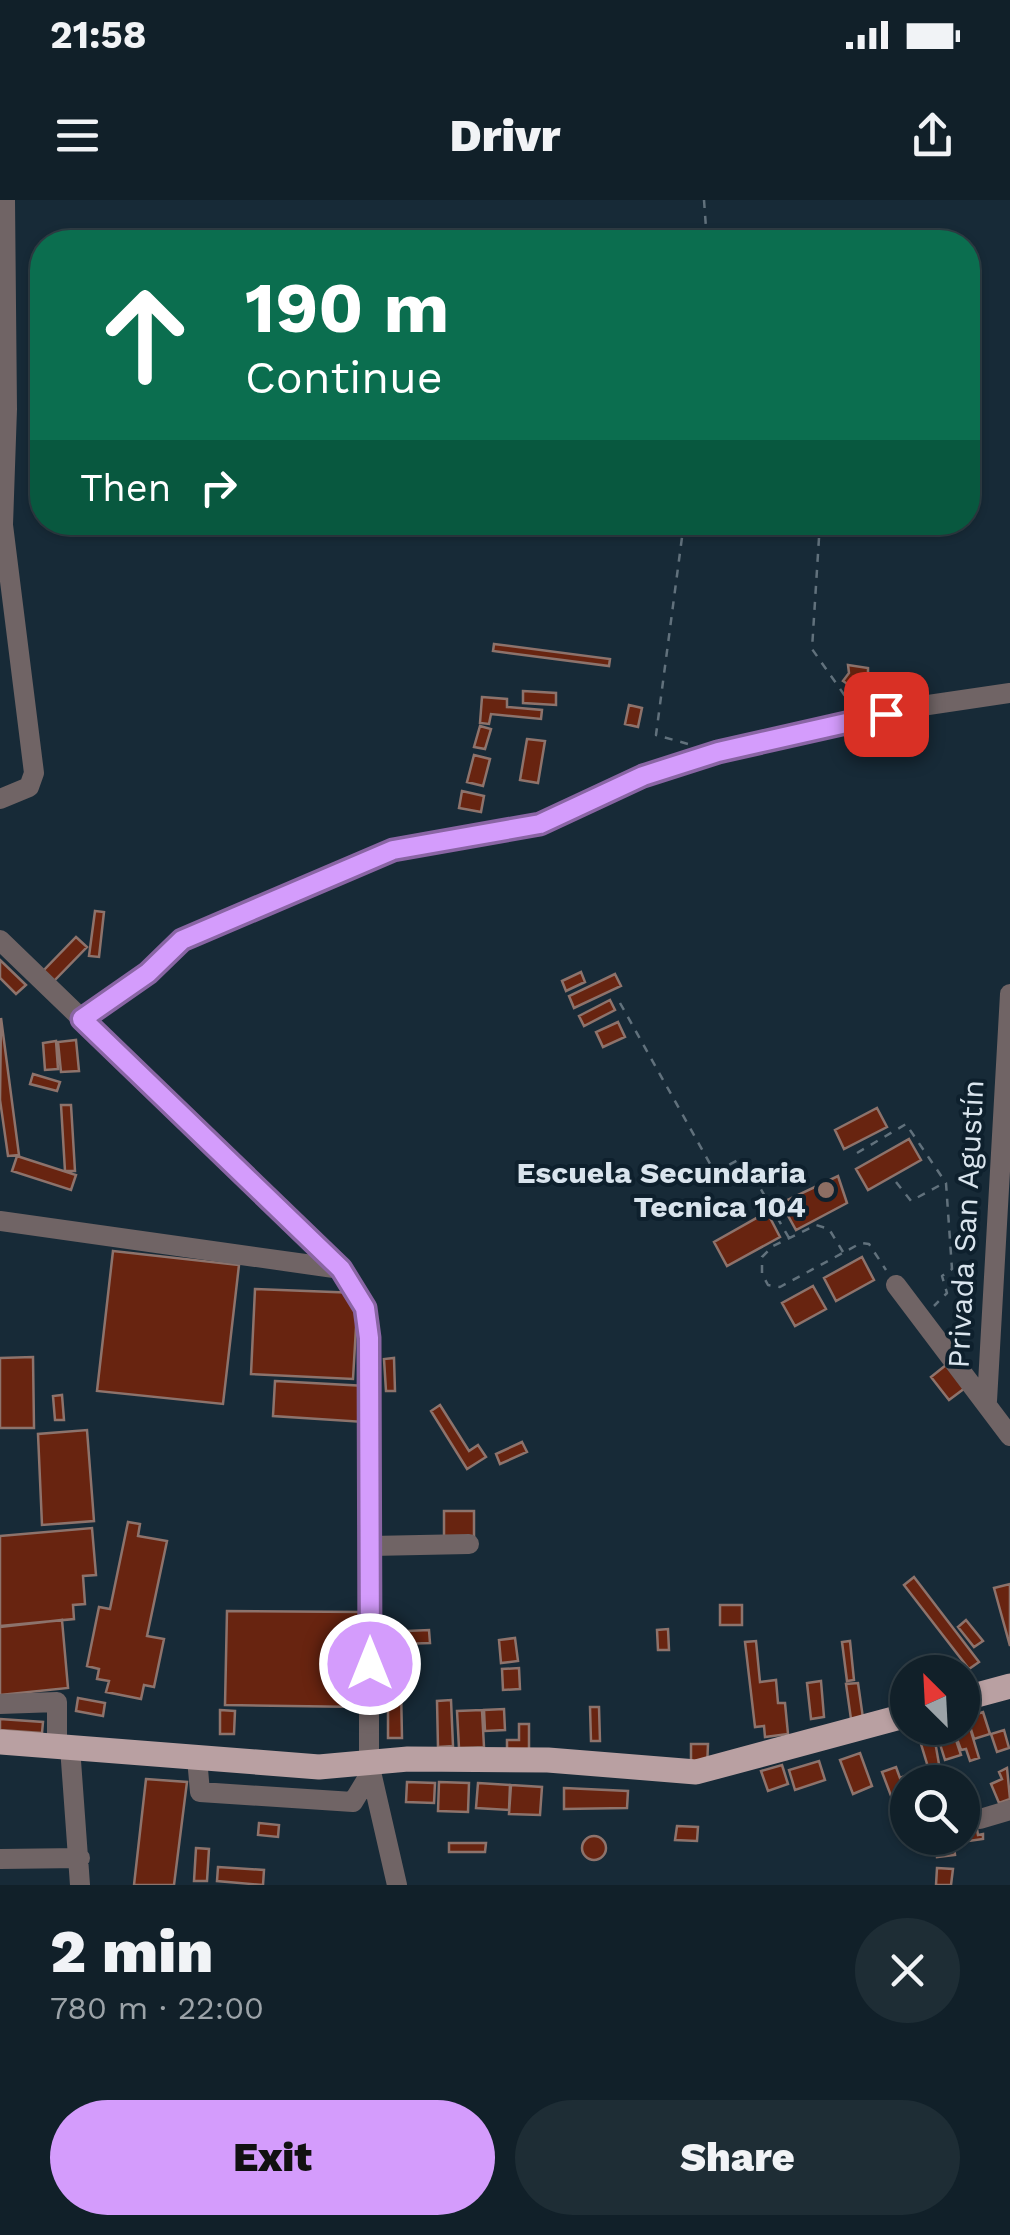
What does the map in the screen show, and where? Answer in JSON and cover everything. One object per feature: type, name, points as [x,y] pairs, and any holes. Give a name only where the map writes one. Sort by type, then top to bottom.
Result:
[{"type":"main road","points":[[980,1694],[1010,1686]]},
{"type":"main road","points":[[0,1742],[319,1767],[370,1768],[408,1759],[548,1760],[696,1772],[890,1720]]},
{"type":"street","points":[[0,799],[34,782],[3,525],[7,410],[5,200]]},
{"type":"street","points":[[82,1019],[148,973],[182,940],[393,850],[540,824],[643,776],[718,752],[908,708],[1010,693]]},
{"type":"street","points":[[0,940],[341,1269],[365,1308],[369,1338],[370,1768],[397,1885]]},
{"type":"street","name":"Privada San Agustín","points":[[986,1401],[1010,994]]},
{"type":"street","points":[[0,1221],[341,1269]]},
{"type":"street","points":[[896,1284],[1010,1436]]},
{"type":"street","points":[[371,1546],[469,1544]]},
{"type":"street","points":[[0,1704],[56,1702],[80,1858],[80,1885]]},
{"type":"street","points":[[196,1758],[200,1792],[353,1802],[370,1768]]},
{"type":"street","points":[[980,1819],[1010,1810]]},
{"type":"street","points":[[0,1859],[80,1858]]},
{"type":"path","points":[[704,200],[706,230]]},
{"type":"path","points":[[682,535],[656,735],[718,752]]},
{"type":"path","points":[[819,535],[812,649],[864,720]]},
{"type":"path","points":[[620,1003],[712,1168],[718,1170],[738,1160],[748,1167],[789,1238]]},
{"type":"path","points":[[857,1152],[906,1124],[946,1183],[952,1269],[942,1276],[947,1293],[921,1316]]},
{"type":"path","points":[[896,1182],[911,1201],[946,1183]]},
{"type":"path","points":[[843,1252],[823,1224],[789,1238],[762,1257],[762,1274],[770,1286],[787,1284],[843,1252],[869,1244],[896,1284]]},
{"type":"building","points":[[494,644],[610,659],[609,666],[493,651]]},
{"type":"building","points":[[848,665],[868,668],[868,679],[852,687],[843,681],[849,673]]},
{"type":"building","points":[[523,691],[556,693],[556,705],[523,703]]},
{"type":"building","points":[[482,697],[507,699],[507,707],[542,710],[541,719],[491,714],[489,724],[480,723]]},
{"type":"building","points":[[629,705],[642,708],[638,727],[625,724]]},
{"type":"building","points":[[480,726],[491,729],[485,749],[474,747]]},
{"type":"building","points":[[527,739],[545,741],[538,783],[520,780]]},
{"type":"building","points":[[474,755],[490,759],[483,786],[467,782]]},
{"type":"building","points":[[462,791],[484,796],[481,812],[459,808]]},
{"type":"building","points":[[95,911],[104,912],[99,957],[89,956]]},
{"type":"building","points":[[76,937],[87,947],[53,982],[43,971]]},
{"type":"building","points":[[0,960],[26,985],[16,994],[0,978]]},
{"type":"building","points":[[581,972],[585,982],[566,991],[562,981]]},
{"type":"building","points":[[615,974],[621,986],[574,1008],[569,996]]},
{"type":"building","points":[[610,1000],[615,1010],[584,1026],[579,1016]]},
{"type":"building","points":[[1,1018],[19,1155],[8,1156],[0,1100]]},
{"type":"building","points":[[618,1022],[625,1037],[603,1047],[596,1032]]},
{"type":"building","points":[[76,1040],[79,1071],[61,1072],[58,1042]]},
{"type":"building","points":[[56,1041],[58,1069],[45,1070],[43,1043]]},
{"type":"building","points":[[33,1074],[60,1082],[57,1091],[30,1084]]},
{"type":"building","points":[[61,1105],[71,1105],[75,1171],[65,1171]]},
{"type":"building","points":[[877,1108],[887,1127],[844,1149],[835,1130]]},
{"type":"building","points":[[909,1139],[921,1160],[868,1190],[856,1169]]},
{"type":"building","points":[[17,1156],[76,1175],[71,1190],[12,1171]]},
{"type":"building","name":"Escuela Secundaria Tecnica 104","points":[[838,1176],[847,1203],[796,1230],[781,1203]]},
{"type":"building","name":"Escuela Secundaria Tecnica 104","points":[[767,1212],[780,1237],[727,1266],[714,1242]]},
{"type":"building","points":[[113,1251],[239,1265],[223,1404],[97,1391]]},
{"type":"building","name":"Escuela Secundaria Tecnica 104","points":[[862,1257],[874,1280],[836,1301],[824,1278]]},
{"type":"building","name":"Escuela Secundaria Tecnica 104","points":[[813,1286],[826,1309],[795,1326],[782,1303]]},
{"type":"building","points":[[255,1289],[358,1293],[353,1379],[251,1374]]},
{"type":"building","points":[[33,1357],[34,1428],[0,1428],[0,1358]]},
{"type":"building","points":[[394,1358],[395,1391],[386,1391],[384,1359]]},
{"type":"building","points":[[946,1365],[965,1388],[949,1400],[931,1377]]},
{"type":"building","points":[[275,1381],[366,1386],[364,1422],[273,1416]]},
{"type":"building","points":[[62,1395],[64,1420],[55,1420],[53,1396]]},
{"type":"building","points":[[440,1405],[469,1451],[478,1445],[486,1457],[467,1469],[431,1411]]},
{"type":"building","points":[[87,1430],[94,1521],[42,1525],[38,1434]]},
{"type":"building","points":[[522,1442],[527,1452],[500,1464],[496,1454]]},
{"type":"building","points":[[444,1511],[474,1511],[474,1538],[444,1539]]},
{"type":"building","points":[[128,1522],[140,1524],[138,1536],[167,1541],[147,1636],[164,1639],[154,1687],[144,1685],[141,1699],[106,1692],[109,1681],[97,1679],[99,1669],[87,1666],[99,1607],[110,1609]]},
{"type":"building","points":[[92,1528],[96,1575],[83,1576],[85,1604],[73,1605],[74,1619],[0,1626],[0,1536]]},
{"type":"building","points":[[914,1577],[974,1655],[958,1655],[904,1585]]},
{"type":"building","points":[[1010,1584],[1010,1646],[994,1588]]},
{"type":"building","points":[[720,1605],[742,1605],[742,1625],[720,1625]]},
{"type":"building","points":[[227,1611],[363,1612],[361,1707],[225,1705]]},
{"type":"building","points":[[62,1620],[68,1688],[0,1695],[0,1627]]},
{"type":"building","points":[[966,1620],[983,1641],[974,1647],[958,1627]]},
{"type":"building","points":[[668,1629],[669,1650],[658,1650],[657,1630]]},
{"type":"building","points":[[429,1630],[430,1643],[401,1644],[402,1663],[385,1663],[384,1632]]},
{"type":"building","points":[[515,1638],[518,1661],[501,1663],[499,1640]]},
{"type":"building","points":[[756,1641],[760,1682],[776,1680],[778,1703],[785,1703],[788,1734],[765,1737],[764,1726],[755,1727],[745,1642]]},
{"type":"building","points":[[850,1641],[854,1680],[847,1681],[842,1642]]},
{"type":"building","points":[[519,1668],[520,1689],[503,1690],[502,1669]]},
{"type":"building","points":[[413,1669],[414,1680],[382,1682],[381,1671]]},
{"type":"building","points":[[821,1681],[824,1717],[811,1719],[807,1683]]},
{"type":"building","points":[[858,1683],[863,1718],[851,1719],[846,1684]]},
{"type":"building","points":[[388,1688],[401,1688],[402,1738],[388,1738]]},
{"type":"building","points":[[78,1698],[105,1703],[103,1716],[76,1711]]},
{"type":"building","points":[[451,1700],[453,1746],[438,1747],[437,1701]]},
{"type":"building","points":[[590,1707],[599,1707],[600,1741],[591,1741]]},
{"type":"building","points":[[504,1709],[505,1730],[485,1731],[484,1710]]},
{"type":"building","points":[[220,1710],[235,1711],[234,1734],[220,1734]]},
{"type":"building","points":[[482,1710],[484,1747],[459,1748],[457,1711]]},
{"type":"building","points":[[983,1712],[990,1734],[980,1737]]},
{"type":"building","points":[[0,1719],[43,1722],[42,1733],[0,1730]]},
{"type":"building","points":[[519,1724],[529,1724],[529,1754],[507,1755],[507,1740],[519,1740]]},
{"type":"building","points":[[1004,1730],[1009,1748],[997,1752],[991,1734]]},
{"type":"building","points":[[691,1744],[708,1744],[707,1767],[691,1767]]},
{"type":"building","points":[[921,1745],[936,1745],[939,1764],[927,1765]]},
{"type":"building","points":[[940,1745],[958,1745],[961,1755],[945,1760]]},
{"type":"building","points":[[959,1745],[975,1745],[979,1758],[970,1761],[966,1749],[961,1750]]},
{"type":"building","points":[[860,1753],[872,1786],[853,1794],[840,1760]]},
{"type":"building","points":[[819,1761],[825,1780],[795,1790],[789,1770]]},
{"type":"building","points":[[782,1765],[788,1784],[768,1791],[761,1771]]},
{"type":"building","points":[[1007,1768],[1010,1799],[999,1803],[991,1784],[1002,1779],[999,1772]]},
{"type":"building","points":[[890,1769],[890,1793],[882,1772]]},
{"type":"building","points":[[146,1779],[187,1782],[174,1885],[134,1885]]},
{"type":"building","points":[[407,1782],[435,1783],[434,1803],[406,1802]]},
{"type":"building","points":[[439,1782],[469,1783],[468,1812],[438,1811]]},
{"type":"building","points":[[478,1783],[510,1785],[509,1810],[476,1808]]},
{"type":"building","points":[[511,1785],[542,1787],[540,1815],[509,1814]]},
{"type":"building","points":[[564,1788],[628,1791],[627,1808],[564,1809]]},
{"type":"building","points":[[259,1823],[279,1825],[278,1837],[258,1835]]},
{"type":"building","points":[[677,1826],[698,1827],[697,1841],[675,1840]]},
{"type":"building","points":[[594,1836],[606,1848],[594,1860],[582,1848]]},
{"type":"building","points":[[449,1843],[486,1843],[485,1852],[449,1852]]},
{"type":"building","points":[[196,1848],[209,1849],[207,1881],[194,1881]]},
{"type":"building","points":[[218,1867],[264,1870],[263,1885],[217,1881]]},
{"type":"building","points":[[937,1868],[953,1869],[951,1885],[936,1885]]},
{"type":"place","name":"Escuela Secundaria Tecnica 104","points":[[826,1190]]},
{"type":"route","points":[[370,1664],[372,1399],[365,1308],[341,1269],[82,1019],[148,973],[182,940],[393,850],[540,824],[643,776],[718,752],[886,714]]}]
